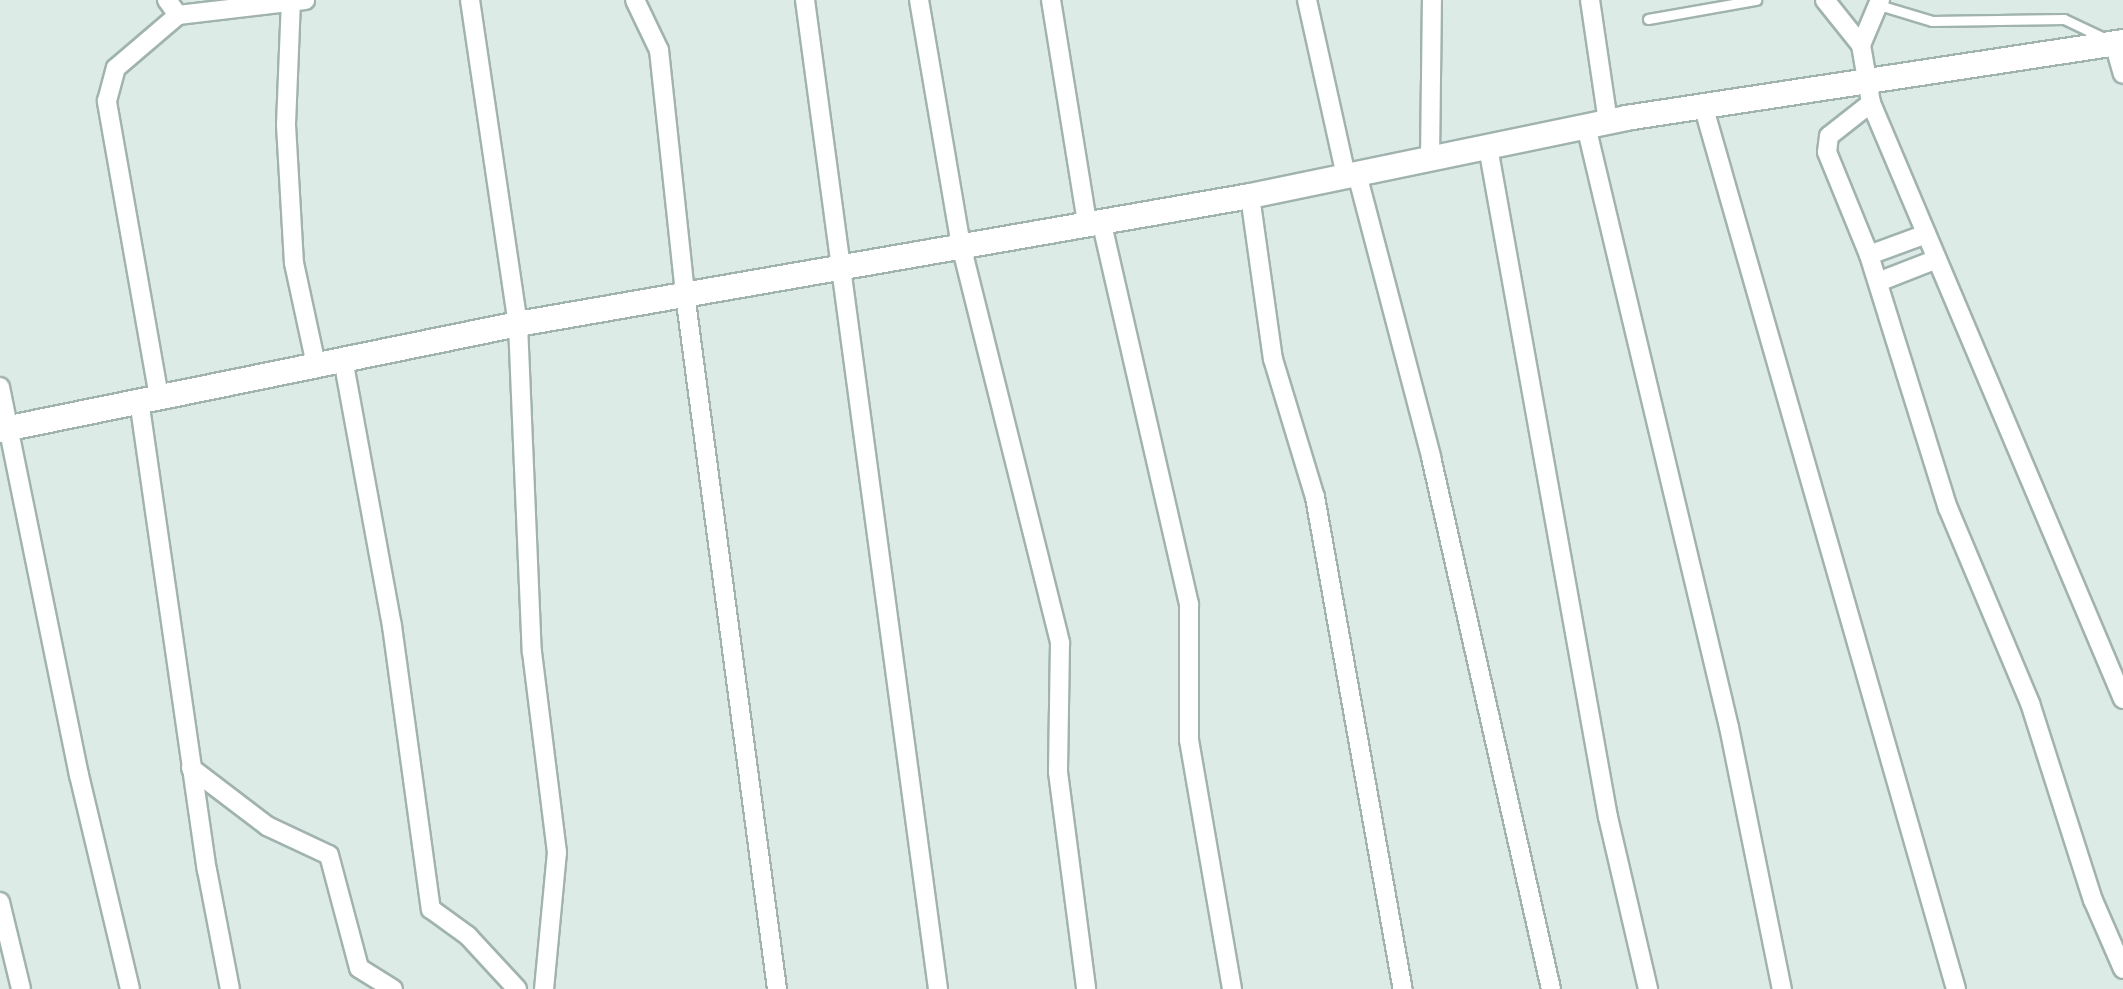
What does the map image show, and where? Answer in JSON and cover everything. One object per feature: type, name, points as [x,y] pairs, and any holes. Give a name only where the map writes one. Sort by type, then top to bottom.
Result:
[{"type":"street","points":[[291,0],[286,125],[294,263],[316,365]]},
{"type":"street","points":[[230,989],[191,768],[149,398],[107,101],[116,68],[173,7],[305,0]]},
{"type":"street","points":[[470,0],[518,324],[532,652],[557,852],[544,989]]},
{"type":"street","points":[[635,0],[659,50],[685,294],[777,989]]},
{"type":"street","points":[[805,0],[938,989]]},
{"type":"street","points":[[919,0],[961,245],[1060,643],[1058,772],[1086,989]]},
{"type":"street","points":[[1051,0],[1094,221],[1189,604],[1189,740],[1232,989]]},
{"type":"street","points":[[1307,0],[1431,457],[1551,989]]},
{"type":"street","points":[[1430,159],[1432,0]]},
{"type":"street","points":[[1590,0],[1597,124],[1729,727],[1782,989]]},
{"type":"street","points":[[1825,0],[1861,45]]},
{"type":"street","points":[[1879,3],[1861,45],[1871,103],[2123,699]]},
{"type":"street","points":[[4,429],[518,324],[1250,196],[1703,105],[1865,78],[2118,43],[2123,74]]},
{"type":"street","points":[[1871,103],[1829,136],[1827,152],[1869,255],[1948,508],[2030,703],[2093,900],[2123,969]]},
{"type":"street","points":[[1703,105],[1956,989]]},
{"type":"street","points":[[1488,147],[1608,817],[1648,989]]},
{"type":"street","points":[[1250,196],[1273,359],[1315,497],[1403,989]]},
{"type":"street","points":[[1869,255],[1926,234]]},
{"type":"street","points":[[1878,282],[1937,259]]},
{"type":"street","points":[[343,359],[392,626],[431,909],[468,936],[517,989]]},
{"type":"street","points":[[0,387],[4,429],[79,775],[130,989]]},
{"type":"street","points":[[191,768],[267,826],[329,855],[359,968],[393,989]]},
{"type":"street","points":[[0,902],[21,989]]},
{"type":"lane","points":[[1648,19],[1756,0]]},
{"type":"lane","points":[[1879,3],[1932,21],[2064,19],[2118,43]]}]
